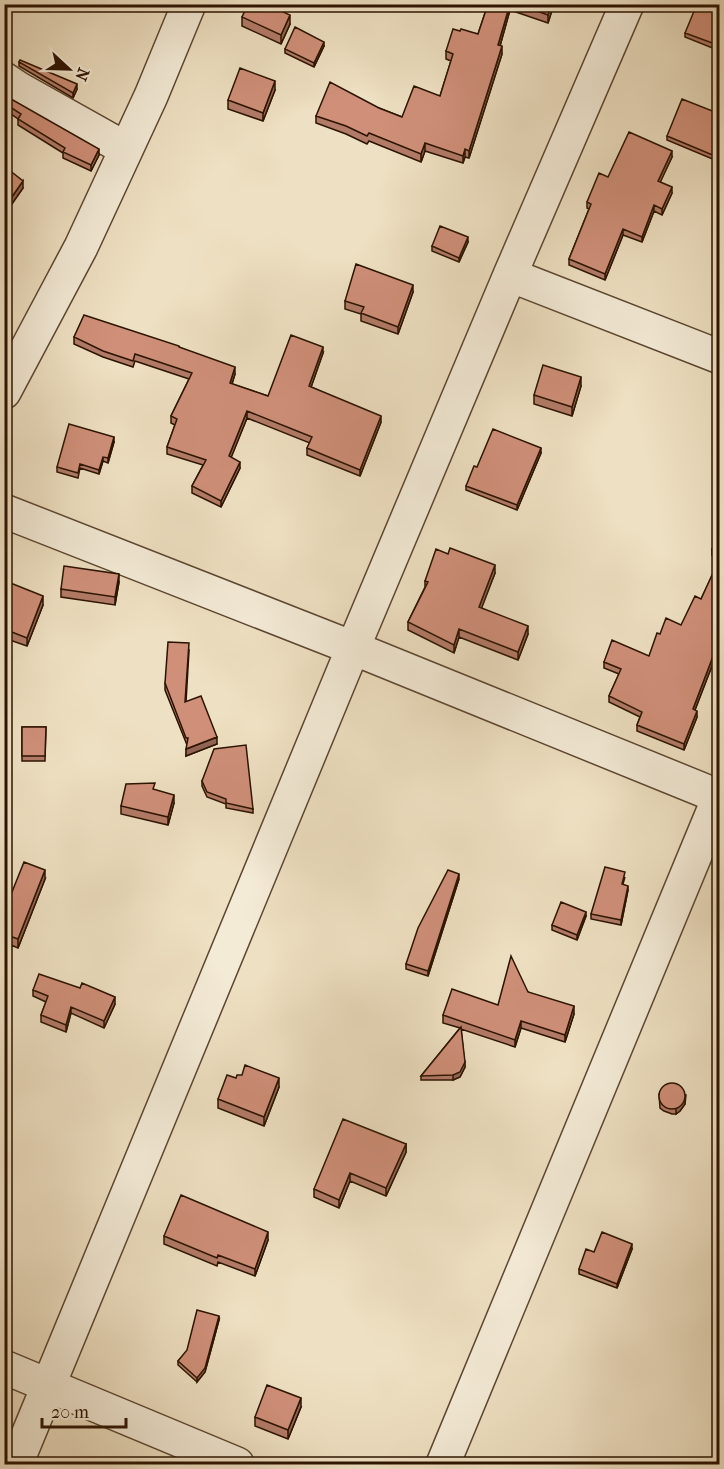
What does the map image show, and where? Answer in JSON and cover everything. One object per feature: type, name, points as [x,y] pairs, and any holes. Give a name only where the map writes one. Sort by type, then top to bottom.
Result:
[{"type":"street","points":[[4,392],[81,247],[189,4]]},
{"type":"street","points":[[16,1464],[353,648],[627,4]]},
{"type":"street","points":[[4,79],[126,149]]},
{"type":"street","points":[[510,275],[720,357]]},
{"type":"street","points":[[4,511],[353,648],[719,796],[443,1464]]},
{"type":"street","points":[[4,1367],[237,1464]]},
{"type":"building","points":[[248,4],[266,4],[290,15],[281,35],[242,17]]},
{"type":"building","points":[[488,4],[510,4],[498,45],[502,46],[469,151],[465,149],[463,156],[425,143],[421,154],[369,133],[367,136],[316,116],[330,82],[379,108],[402,117],[414,86],[440,96],[453,54],[446,51],[453,29],[478,34]]},
{"type":"building","points":[[517,4],[551,4],[548,15]]},
{"type":"building","points":[[697,4],[720,10],[720,36],[715,44],[685,33]]},
{"type":"building","points":[[295,27],[324,42],[314,63],[285,49]]},
{"type":"building","points":[[20,60],[77,84],[73,93],[19,62]]},
{"type":"building","points":[[240,68],[275,81],[263,113],[228,100]]},
{"type":"building","points":[[4,95],[99,149],[91,165],[63,152],[65,148],[18,119],[21,114],[4,103]]},
{"type":"building","points":[[682,99],[720,114],[720,145],[715,156],[667,136]]},
{"type":"building","points":[[629,132],[672,151],[658,181],[672,187],[662,209],[654,205],[642,237],[623,229],[605,274],[569,259],[591,204],[587,202],[599,173],[608,177]]},
{"type":"building","points":[[4,166],[23,181],[9,201],[7,199],[4,202]]},
{"type":"building","points":[[440,226],[468,237],[459,258],[432,246]]},
{"type":"building","points":[[356,264],[413,285],[398,327],[361,313],[364,307],[345,301]]},
{"type":"building","points":[[84,315],[235,367],[230,383],[268,396],[291,335],[323,347],[309,386],[381,416],[360,470],[307,448],[312,437],[247,411],[229,456],[240,462],[221,501],[192,486],[206,460],[167,447],[177,419],[171,416],[192,373],[135,354],[133,361],[103,351],[74,337]]},
{"type":"building","points":[[543,365],[581,377],[572,407],[534,395]]},
{"type":"building","points":[[69,424],[114,437],[108,458],[103,457],[99,470],[80,464],[78,473],[57,467]]},
{"type":"building","points":[[493,429],[541,448],[517,505],[466,486],[474,466],[477,467]]},
{"type":"building","points":[[720,545],[720,646],[717,652],[715,651],[693,709],[697,711],[684,744],[637,725],[642,712],[609,696],[621,669],[604,662],[612,640],[649,656],[657,633],[660,634],[666,618],[681,625],[695,596],[701,599],[718,562],[712,549]]},
{"type":"building","points":[[450,548],[495,565],[479,607],[528,626],[518,652],[459,629],[454,645],[408,622],[428,582],[425,581],[436,549],[448,554]]},
{"type":"building","points":[[64,566],[119,574],[115,597],[61,589]]},
{"type":"building","points":[[8,582],[43,596],[27,638],[4,629],[4,591]]},
{"type":"building","points":[[168,642],[189,643],[185,702],[201,696],[217,737],[186,749],[188,738],[186,738],[165,683]]},
{"type":"building","points":[[22,727],[46,727],[45,756],[22,756]]},
{"type":"building","points":[[246,745],[253,809],[226,803],[226,799],[207,792],[202,781],[214,749]]},
{"type":"building","points":[[155,783],[153,789],[174,795],[168,817],[121,806],[126,784]]},
{"type":"building","points":[[24,862],[45,870],[18,939],[4,934],[4,912]]},
{"type":"building","points":[[605,867],[625,872],[622,884],[628,886],[621,920],[591,914]]},
{"type":"building","points":[[448,870],[459,874],[428,971],[406,964],[418,928]]},
{"type":"building","points":[[561,902],[586,912],[577,935],[552,925]]},
{"type":"building","points":[[4,941],[11,944],[4,960]]},
{"type":"building","points":[[511,956],[528,992],[574,1006],[565,1035],[521,1021],[515,1040],[443,1015],[452,989],[498,1005]]},
{"type":"building","points":[[39,974],[80,988],[82,983],[115,997],[104,1021],[71,1007],[66,1025],[41,1015],[48,996],[33,990]]},
{"type":"building","points":[[461,1027],[465,1062],[460,1072],[453,1075],[421,1076]]},
{"type":"building","points":[[245,1065],[279,1078],[264,1117],[218,1099],[227,1075],[236,1078],[237,1075],[242,1075]]},
{"type":"building","points":[[672,1083],[681,1087],[685,1096],[681,1105],[672,1109],[663,1105],[659,1096],[663,1087]]},
{"type":"building","points":[[343,1119],[406,1144],[386,1188],[350,1173],[339,1200],[314,1189]]},
{"type":"building","points":[[181,1195],[268,1232],[255,1269],[218,1255],[217,1258],[164,1236]]},
{"type":"building","points":[[602,1232],[632,1244],[617,1284],[579,1269],[586,1249],[594,1252]]},
{"type":"building","points":[[197,1310],[219,1316],[205,1368],[197,1378],[178,1361],[187,1350]]},
{"type":"building","points":[[267,1385],[301,1398],[288,1430],[255,1417]]}]
